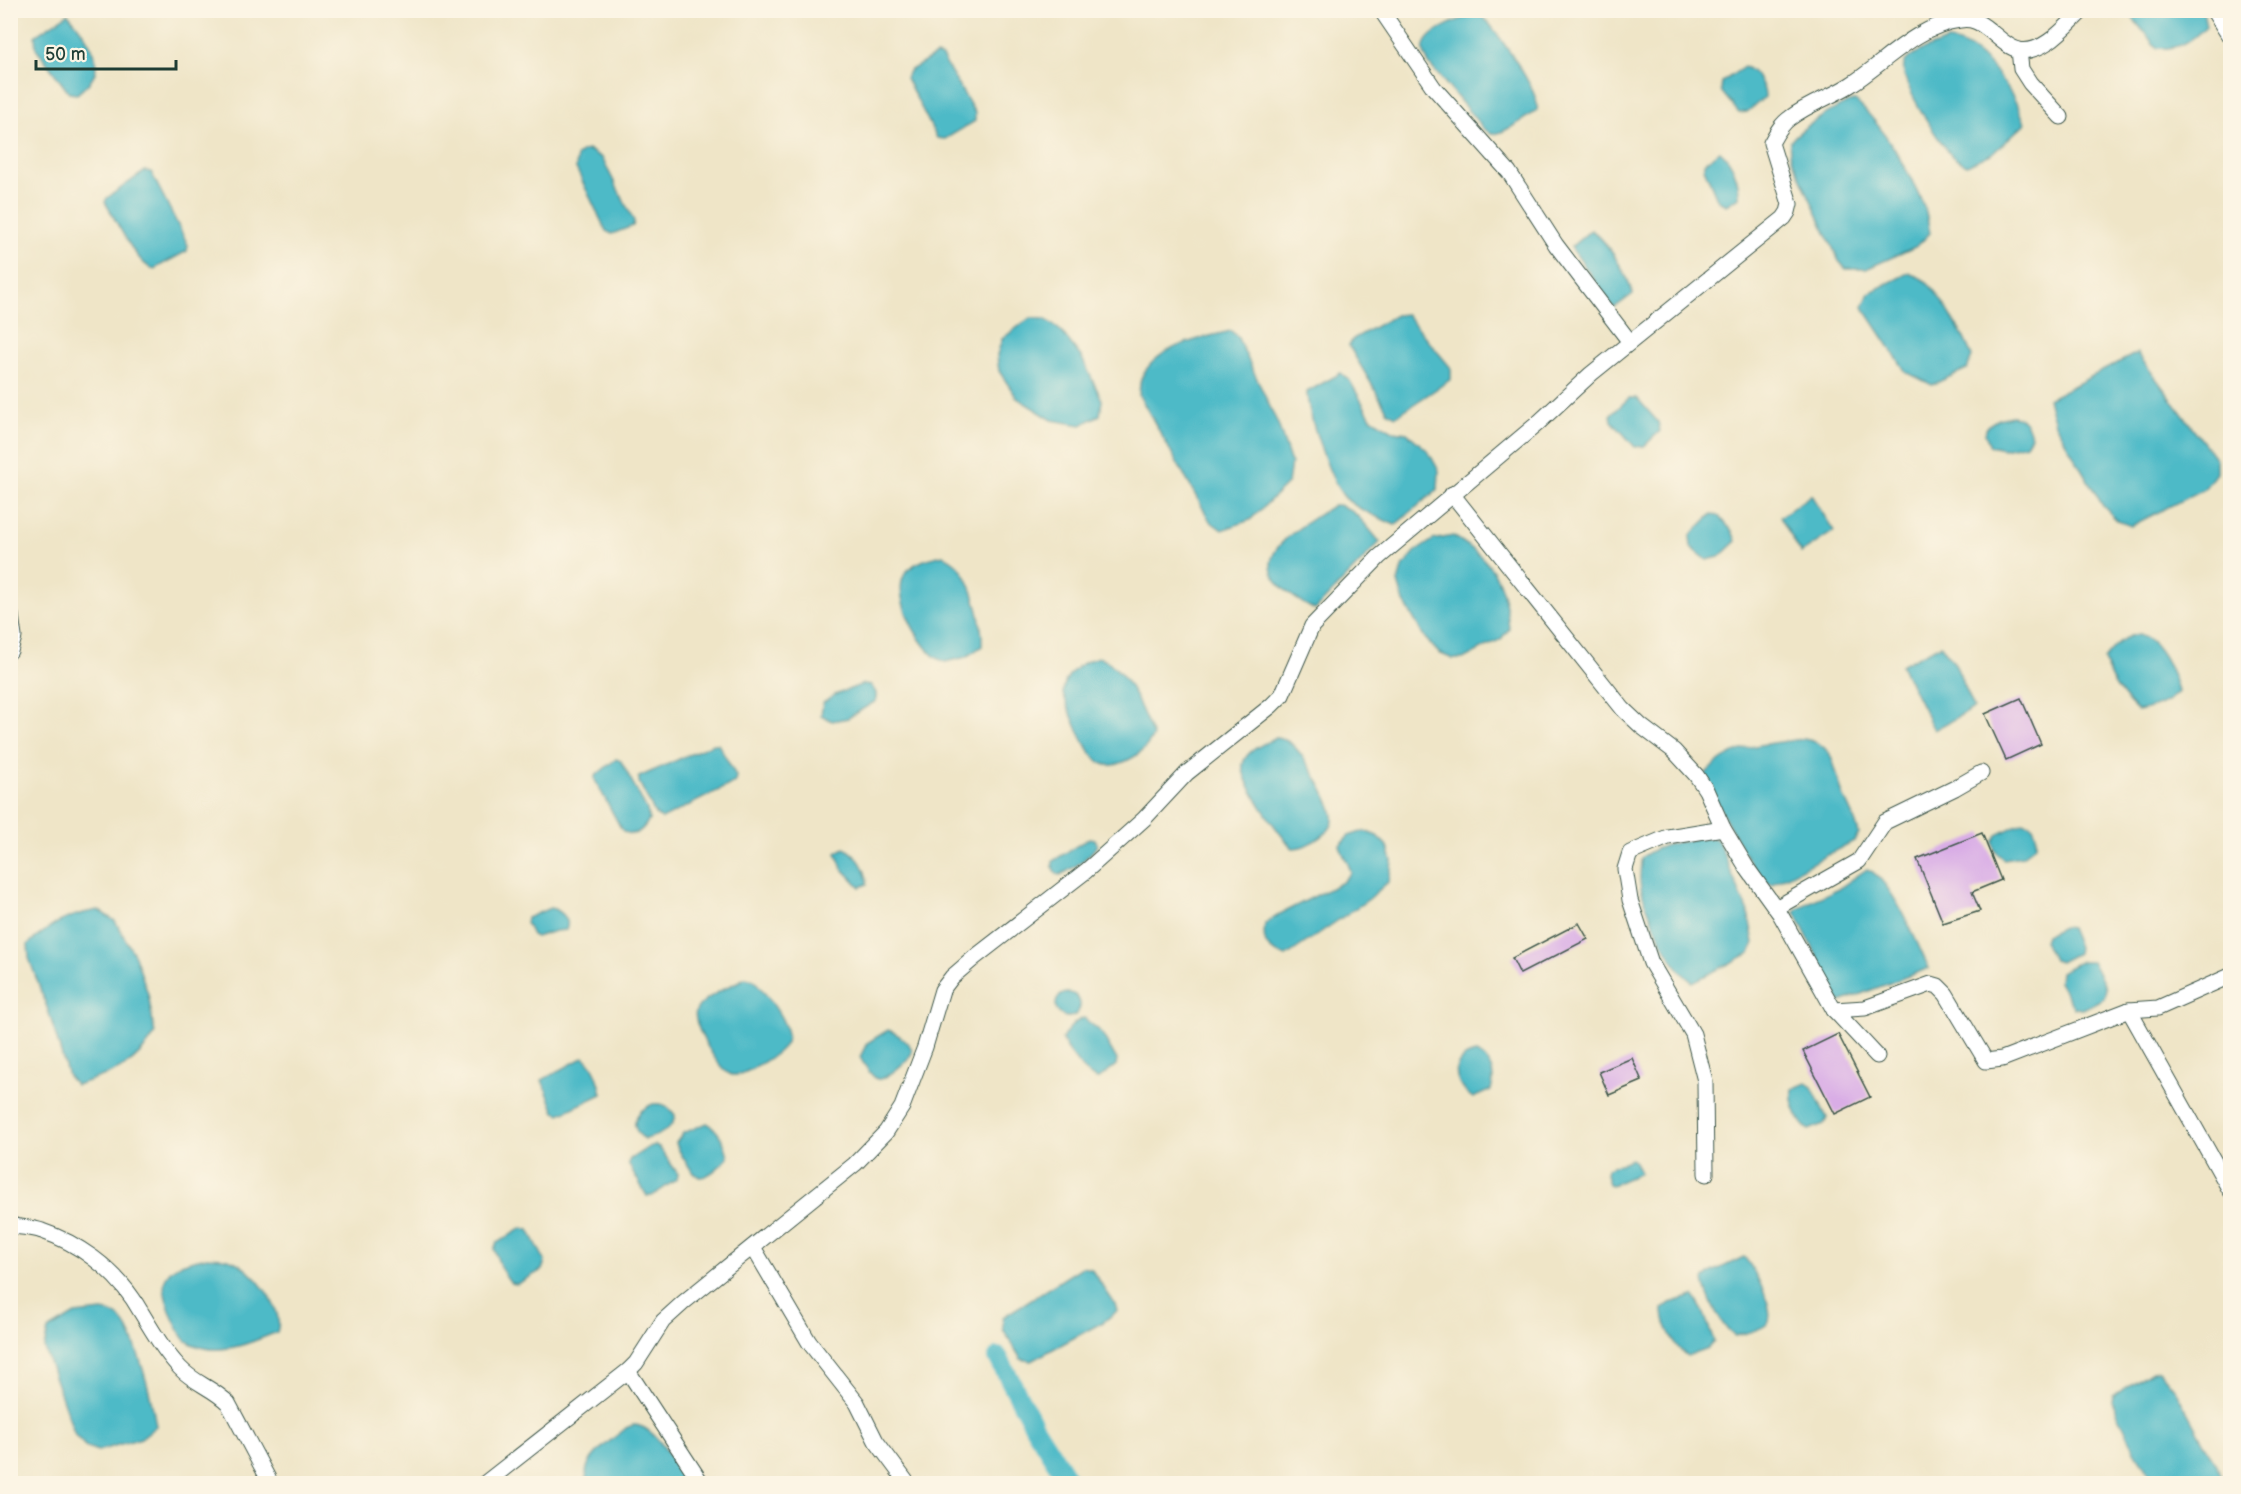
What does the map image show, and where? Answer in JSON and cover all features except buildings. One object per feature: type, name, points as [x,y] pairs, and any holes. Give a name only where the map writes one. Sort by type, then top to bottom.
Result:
[{"type":"street","points":[[1381,10],[1434,88],[1509,172],[1556,245],[1630,342]]},
{"type":"street","points":[[484,1484],[628,1371],[636,1363],[663,1321],[855,1164],[886,1132],[902,1107],[925,1047],[942,990],[952,977],[1086,871],[1144,819],[1187,773],[1271,706],[1282,695],[1312,626],[1379,557],[1523,436],[1591,374],[1788,212],[1790,204],[1786,187],[1771,143],[1777,131],[1789,118],[1850,85],[1927,29],[1942,23],[1971,19],[1982,24],[2011,47],[2031,50],[2047,43],[2083,10]]},
{"type":"street","points":[[2213,10],[2230,37]]},
{"type":"street","points":[[2019,50],[2021,69],[2030,83],[2061,117]]},
{"type":"street","points":[[1452,494],[1623,709],[1692,770],[1706,790],[1723,828],[1747,868],[1776,908],[1834,1010],[1877,1056]]},
{"type":"street","points":[[10,651],[14,637],[11,615]]},
{"type":"street","points":[[1776,908],[1859,861],[1885,822],[1981,773]]},
{"type":"street","points":[[1706,1174],[1705,1081],[1693,1034],[1651,963],[1630,900],[1625,869],[1630,853],[1668,837],[1723,828]]},
{"type":"street","points":[[1834,1010],[1865,1008],[1931,984],[1938,986],[1946,994],[1986,1061],[2002,1059],[2129,1010],[2158,1008],[2230,976]]},
{"type":"street","points":[[2129,1010],[2230,1190]]},
{"type":"street","points":[[10,1225],[41,1230],[76,1247],[109,1270],[132,1298],[168,1355],[179,1368],[188,1377],[219,1394],[228,1403],[271,1484]]},
{"type":"street","points":[[753,1247],[809,1342],[857,1403],[876,1441],[908,1484]]},
{"type":"street","points":[[628,1371],[702,1484]]},
{"type":"water","points":[[2127,11],[2203,11],[2206,26],[2178,46],[2157,48]]},
{"type":"water","points":[[68,14],[89,43],[96,69],[92,80],[77,94],[69,93],[36,48],[35,36]]},
{"type":"water","points":[[1473,15],[1481,16],[1494,30],[1526,78],[1537,102],[1537,110],[1515,125],[1496,134],[1491,134],[1483,128],[1430,65],[1424,51],[1426,41],[1431,35]]},
{"type":"water","points":[[1947,41],[1960,44],[1984,59],[2005,84],[2025,123],[1993,153],[1967,165],[1953,157],[1938,137],[1912,95],[1904,70],[1905,62],[1913,55]]},
{"type":"water","points":[[936,55],[942,57],[975,113],[975,121],[945,139],[937,138],[906,78],[909,71]]},
{"type":"water","points":[[1744,67],[1752,71],[1759,79],[1765,97],[1747,112],[1739,113],[1721,91],[1722,82]]},
{"type":"water","points":[[1855,101],[1886,136],[1903,164],[1924,206],[1930,233],[1917,246],[1866,269],[1846,269],[1839,261],[1791,157],[1790,149],[1793,138],[1809,125],[1840,106]]},
{"type":"water","points":[[589,150],[602,158],[634,221],[633,226],[612,234],[606,231],[576,168],[577,156]]},
{"type":"water","points":[[1720,151],[1732,166],[1739,191],[1739,197],[1726,205],[1718,201],[1704,168],[1704,163]]},
{"type":"water","points":[[145,171],[151,172],[188,245],[187,251],[154,269],[147,266],[134,251],[105,202],[107,198]]},
{"type":"water","points":[[1591,230],[1604,242],[1616,259],[1633,294],[1614,308],[1571,247]]},
{"type":"water","points":[[1908,273],[1919,277],[1938,295],[1972,357],[1967,369],[1932,385],[1906,372],[1863,307],[1869,293]]},
{"type":"water","points":[[1406,314],[1451,368],[1451,379],[1396,416],[1388,412],[1349,346],[1353,339],[1396,315]]},
{"type":"water","points":[[1030,318],[1045,319],[1061,331],[1082,358],[1102,400],[1100,415],[1081,425],[1052,420],[1017,398],[999,371],[997,355],[1002,339]]},
{"type":"water","points":[[1231,331],[1237,336],[1278,424],[1291,463],[1288,483],[1250,520],[1222,530],[1210,521],[1139,395],[1142,377],[1158,357],[1181,345]]},
{"type":"water","points":[[2137,353],[2216,459],[2216,473],[2204,489],[2131,526],[2118,521],[2103,506],[2055,424],[2048,399]]},
{"type":"water","points":[[1341,373],[1350,381],[1371,418],[1393,431],[1407,433],[1428,451],[1439,471],[1438,489],[1395,525],[1359,508],[1346,499],[1331,474],[1320,444],[1307,392]]},
{"type":"water","points":[[1629,398],[1637,398],[1658,422],[1660,431],[1644,446],[1635,447],[1612,421],[1611,415]]},
{"type":"water","points":[[2012,416],[2020,418],[2027,424],[2031,436],[2026,444],[2003,449],[1990,446],[1985,434],[1987,426],[1998,419]]},
{"type":"water","points":[[1811,495],[1834,531],[1801,553],[1780,517]]},
{"type":"water","points":[[1334,505],[1347,508],[1354,513],[1380,542],[1315,610],[1290,594],[1276,580],[1271,566],[1274,554],[1283,542]]},
{"type":"water","points":[[1711,515],[1719,516],[1732,531],[1736,541],[1719,557],[1707,560],[1691,547],[1690,536]]},
{"type":"water","points":[[1453,536],[1478,554],[1495,574],[1504,598],[1509,629],[1501,639],[1463,659],[1453,659],[1439,653],[1425,638],[1404,602],[1398,582],[1402,568],[1415,552],[1433,540]]},
{"type":"water","points":[[943,555],[955,563],[967,579],[976,602],[982,637],[982,646],[966,657],[945,662],[933,655],[912,626],[906,613],[901,588],[903,577],[909,569],[917,563]]},
{"type":"water","points":[[2139,634],[2159,650],[2173,675],[2178,692],[2154,707],[2137,711],[2116,687],[2104,659],[2119,642]]},
{"type":"water","points":[[1941,645],[1955,664],[1974,708],[1934,730],[1901,665]]},
{"type":"water","points":[[1099,657],[1109,663],[1126,680],[1153,736],[1138,754],[1112,765],[1103,764],[1091,752],[1079,733],[1063,694],[1066,680],[1074,670]]},
{"type":"water","points":[[863,684],[871,685],[876,693],[876,701],[848,718],[832,721],[821,715],[823,703],[835,695]]},
{"type":"water","points":[[1275,738],[1289,742],[1302,756],[1324,792],[1333,814],[1332,825],[1328,830],[1304,846],[1293,848],[1287,842],[1254,795],[1244,772],[1243,764],[1248,755]]},
{"type":"water","points":[[1804,739],[1821,745],[1831,757],[1859,834],[1854,841],[1772,884],[1766,882],[1758,873],[1740,846],[1714,796],[1706,773],[1717,763],[1740,750],[1764,744]]},
{"type":"water","points":[[713,744],[718,744],[736,776],[735,782],[662,819],[655,814],[639,782],[639,777]]},
{"type":"water","points":[[616,759],[621,761],[647,810],[649,820],[641,830],[634,834],[622,830],[595,780],[595,776]]},
{"type":"water","points":[[2023,822],[2032,825],[2036,834],[2036,845],[2022,856],[2004,859],[1995,851],[1993,842],[1997,835]]},
{"type":"water","points":[[1364,831],[1377,836],[1388,847],[1392,861],[1389,881],[1369,899],[1286,956],[1270,949],[1264,936],[1265,924],[1343,882],[1351,873],[1340,845],[1349,836]]},
{"type":"water","points":[[1089,838],[1095,839],[1097,845],[1089,855],[1060,875],[1056,873],[1053,861]]},
{"type":"water","points":[[1698,838],[1714,838],[1718,841],[1748,912],[1754,943],[1750,953],[1693,982],[1676,965],[1659,936],[1646,905],[1640,878],[1641,858],[1668,845]]},
{"type":"water","points":[[844,848],[849,850],[860,863],[867,884],[860,887],[842,868],[836,853]]},
{"type":"water","points":[[1867,869],[1876,875],[1894,898],[1929,968],[1840,1002],[1795,912],[1798,908],[1841,887]]},
{"type":"water","points":[[550,908],[564,916],[567,922],[566,930],[536,937],[532,935],[526,923],[527,918]]},
{"type":"water","points":[[98,910],[115,921],[135,956],[148,994],[155,1034],[139,1055],[121,1068],[76,1085],[68,1076],[29,958],[28,944],[60,921]]},
{"type":"water","points":[[2063,927],[2070,928],[2078,947],[2077,953],[2060,962],[2053,960],[2044,941],[2046,935]]},
{"type":"water","points":[[2081,961],[2092,961],[2106,988],[2104,998],[2083,1009],[2074,1008],[2059,982],[2060,972]]},
{"type":"water","points":[[745,978],[754,980],[771,1001],[782,1019],[787,1036],[786,1043],[775,1055],[747,1071],[732,1075],[721,1066],[708,1047],[698,1026],[696,1011],[704,1001]]},
{"type":"water","points":[[1068,993],[1076,997],[1080,1005],[1076,1013],[1068,1017],[1060,1013],[1056,1005],[1060,997]]},
{"type":"water","points":[[1084,1018],[1101,1032],[1117,1060],[1116,1065],[1098,1079],[1083,1069],[1062,1039],[1072,1026]]},
{"type":"water","points":[[888,1030],[906,1041],[912,1051],[908,1059],[898,1068],[881,1079],[877,1079],[860,1057],[867,1043]]},
{"type":"water","points":[[1476,1053],[1489,1063],[1493,1079],[1491,1090],[1473,1098],[1461,1086],[1456,1072],[1461,1061]]},
{"type":"water","points":[[584,1057],[594,1069],[602,1094],[560,1114],[555,1112],[542,1080]]},
{"type":"water","points":[[1806,1083],[1812,1087],[1827,1118],[1824,1124],[1809,1130],[1798,1118],[1792,1094],[1792,1089]]},
{"type":"water","points":[[653,1104],[668,1107],[675,1115],[674,1120],[664,1132],[644,1139],[636,1129],[636,1119],[642,1110]]},
{"type":"water","points":[[707,1123],[721,1138],[728,1158],[712,1173],[700,1177],[690,1168],[676,1143],[683,1133]]},
{"type":"water","points":[[655,1145],[659,1147],[678,1174],[677,1179],[652,1196],[647,1196],[629,1165],[629,1160]]},
{"type":"water","points":[[1631,1159],[1640,1173],[1612,1185],[1609,1184],[1607,1169]]},
{"type":"water","points":[[522,1228],[529,1230],[545,1261],[542,1270],[517,1284],[511,1283],[501,1269],[494,1249],[497,1243]]},
{"type":"water","points":[[207,1257],[231,1260],[257,1280],[277,1312],[277,1332],[222,1349],[202,1347],[184,1338],[176,1325],[166,1299],[164,1283],[169,1272],[174,1268]]},
{"type":"water","points":[[1744,1257],[1753,1270],[1767,1301],[1769,1320],[1763,1327],[1735,1336],[1715,1311],[1704,1280],[1710,1273]]},
{"type":"water","points":[[1082,1267],[1091,1269],[1115,1304],[1117,1311],[1103,1322],[1031,1361],[1021,1359],[1003,1329],[1003,1317]]},
{"type":"water","points":[[1694,1296],[1703,1311],[1714,1341],[1708,1348],[1687,1356],[1671,1337],[1663,1309],[1670,1303]]},
{"type":"water","points":[[102,1311],[120,1318],[132,1339],[147,1385],[156,1426],[141,1438],[98,1451],[86,1447],[75,1435],[44,1348],[48,1330],[75,1314]]},
{"type":"water","points":[[2159,1370],[2174,1388],[2226,1483],[2155,1483],[2135,1451],[2112,1401],[2113,1396],[2152,1371]]},
{"type":"water","points":[[633,1425],[641,1426],[657,1438],[685,1483],[589,1483],[586,1475],[591,1459],[626,1428]]},
{"type":"waterway","points":[[998,1357],[1035,1428],[1070,1484]]}]
